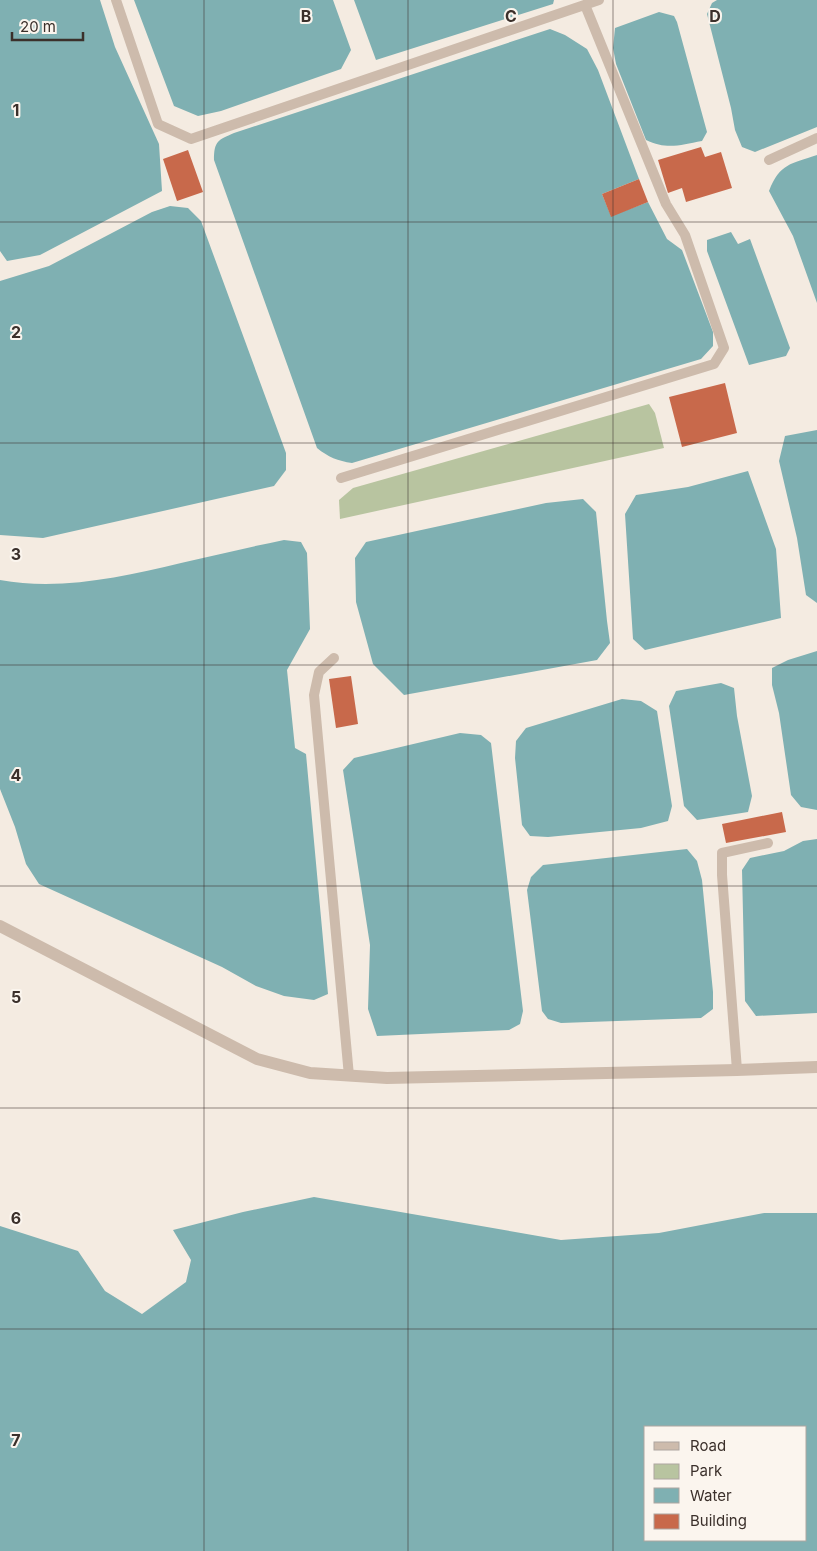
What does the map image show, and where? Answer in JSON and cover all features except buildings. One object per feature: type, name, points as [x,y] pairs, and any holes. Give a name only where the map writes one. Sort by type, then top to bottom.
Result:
[{"type":"street","points":[[0,926],[256,1059],[310,1073],[387,1078],[817,1067]]},
{"type":"lane","points":[[116,0],[158,124],[191,139],[599,0]]},
{"type":"lane","points":[[341,478],[714,364],[724,348],[684,234],[666,204],[585,5]]},
{"type":"lane","points":[[769,160],[817,138]]},
{"type":"lane","points":[[334,658],[319,672],[314,695],[349,1076]]},
{"type":"lane","points":[[737,1070],[722,875],[722,853],[768,842]]},
{"type":"green space","points":[[649,404],[655,413],[664,448],[340,519],[339,500],[353,488]]},
{"type":"water","points":[[0,0],[100,0],[115,47],[159,144],[162,191],[40,255],[7,261],[0,251]]},
{"type":"water","points":[[134,0],[333,0],[351,50],[341,69],[221,111],[198,116],[174,106]]},
{"type":"water","points":[[354,0],[554,0],[553,4],[376,60]]},
{"type":"water","points":[[717,0],[817,0],[817,127],[755,152],[742,147],[735,130],[707,14],[712,3]]},
{"type":"water","points":[[659,12],[674,16],[677,22],[707,132],[702,141],[667,146],[646,140],[616,64],[613,48],[615,28]]},
{"type":"water","points":[[550,29],[565,35],[587,49],[598,70],[639,179],[602,194],[611,216],[648,202],[667,239],[682,250],[713,332],[713,346],[701,359],[352,463],[329,456],[317,448],[214,160],[216,145],[234,133]]},
{"type":"water","points":[[817,155],[817,303],[793,236],[769,191],[777,175],[787,166]]},
{"type":"water","points":[[170,206],[188,208],[201,221],[286,453],[286,470],[274,486],[43,538],[0,535],[0,281],[49,266],[152,212]]},
{"type":"water","points":[[731,232],[738,244],[750,239],[790,348],[786,356],[749,365],[707,251],[707,240]]},
{"type":"water","points":[[817,430],[817,603],[806,595],[797,538],[779,461],[785,436]]},
{"type":"water","points":[[748,471],[776,549],[781,618],[645,650],[633,639],[625,514],[636,495],[688,487]]},
{"type":"water","points":[[583,499],[596,512],[610,643],[597,660],[404,695],[373,664],[356,602],[355,558],[366,542],[546,503]]},
{"type":"water","points":[[284,540],[301,542],[307,553],[310,629],[287,670],[295,748],[306,754],[328,994],[314,1000],[284,996],[256,986],[222,967],[39,884],[26,864],[15,827],[0,789],[0,580],[45,584],[91,581],[136,573]]},
{"type":"water","points":[[817,651],[817,810],[801,807],[791,795],[779,713],[772,685],[772,668],[788,660]]},
{"type":"water","points":[[721,683],[734,688],[737,716],[752,796],[748,812],[697,820],[684,806],[669,706],[676,691]]},
{"type":"water","points":[[622,699],[641,701],[657,711],[672,806],[668,821],[641,828],[548,837],[530,836],[522,825],[515,758],[516,741],[526,728]]},
{"type":"water","points":[[460,733],[481,735],[491,743],[523,1011],[520,1024],[509,1030],[377,1036],[368,1009],[370,945],[343,770],[354,758]]},
{"type":"water","points":[[817,839],[817,1013],[756,1016],[745,1001],[742,870],[750,858],[784,851],[803,841]]},
{"type":"water","points":[[687,849],[697,861],[702,880],[713,1009],[701,1018],[561,1023],[548,1019],[542,1011],[527,890],[531,877],[543,865]]},
{"type":"water","points":[[314,1197],[561,1240],[659,1233],[764,1213],[817,1213],[817,1551],[0,1551],[0,1226],[78,1251],[105,1291],[142,1314],[186,1282],[191,1260],[173,1230],[243,1212]]}]
